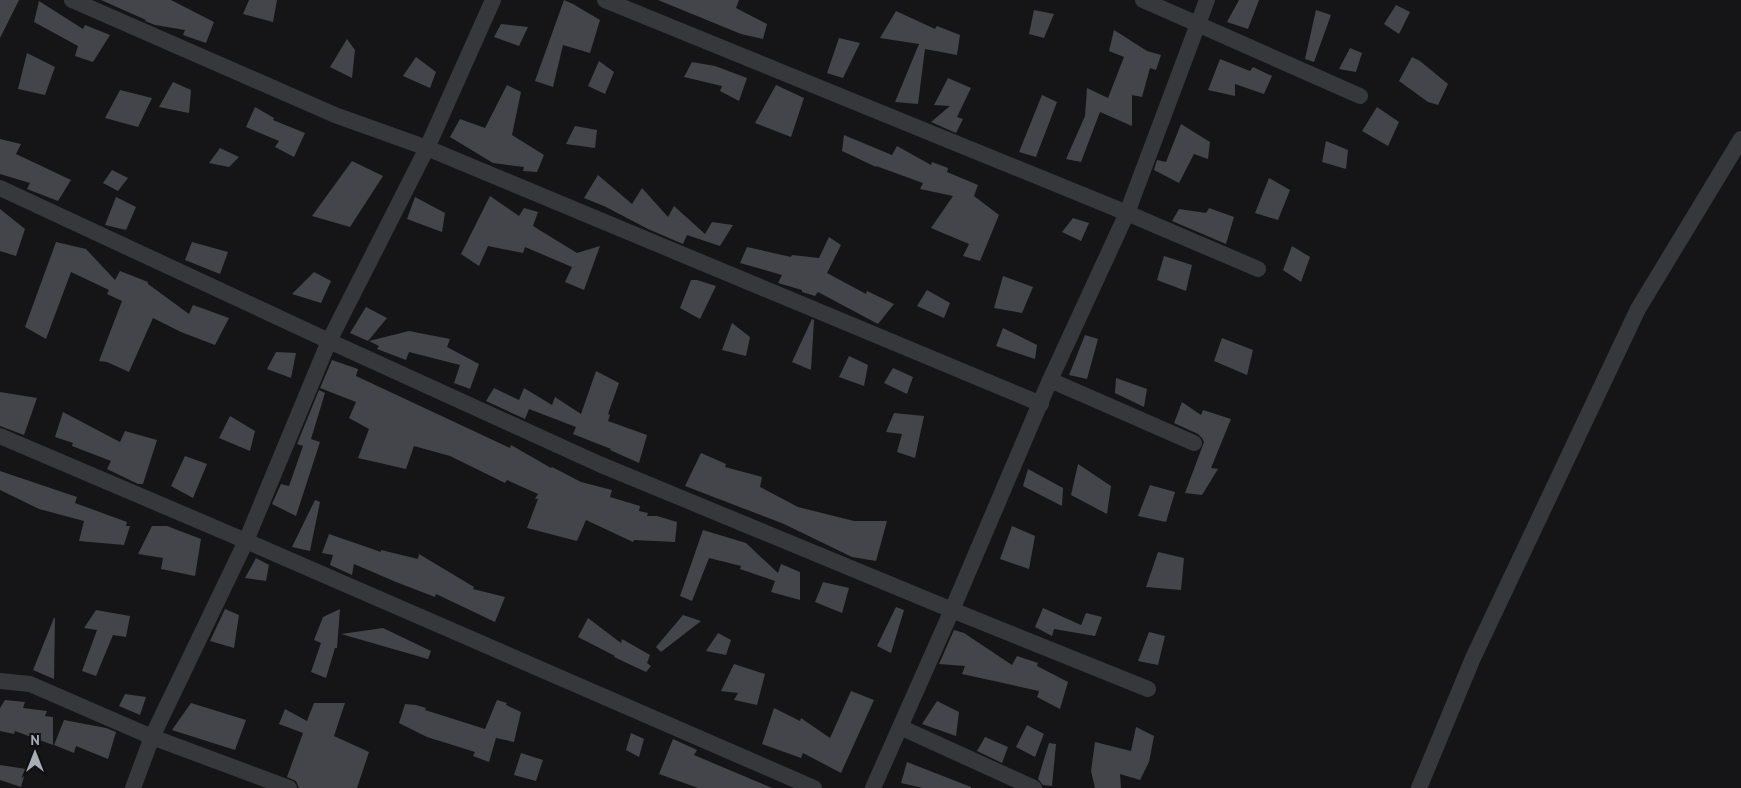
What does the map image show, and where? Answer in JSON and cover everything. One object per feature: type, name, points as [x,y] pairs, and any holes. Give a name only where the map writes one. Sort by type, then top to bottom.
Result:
[{"type":"street","points":[[72,0],[335,115],[427,148],[1041,404]]},
{"type":"street","points":[[133,788],[152,737],[246,541],[329,341],[427,148],[493,0]]},
{"type":"street","points":[[605,0],[1127,213],[1258,269]]},
{"type":"street","points":[[1142,0],[1360,96]]},
{"type":"street","points":[[873,788],[952,610],[1050,380],[1127,213],[1207,0]]},
{"type":"street","points":[[1419,788],[1473,658],[1638,309],[1741,139]]},
{"type":"street","points":[[0,188],[329,341],[600,464],[1148,689]]},
{"type":"street","points":[[1050,380],[1194,443]]},
{"type":"street","points":[[0,436],[814,788]]},
{"type":"street","points":[[0,681],[30,684],[152,737],[290,788]]},
{"type":"street","points":[[900,727],[1034,788]]},
{"type":"building","points":[[0,0],[19,0],[0,38]]},
{"type":"building","points":[[101,0],[171,0],[214,22],[206,43],[183,35],[185,30],[155,25]]},
{"type":"building","points":[[249,0],[277,0],[273,22],[243,14]]},
{"type":"building","points":[[564,0],[600,20],[590,53],[563,45],[553,87],[535,81]]},
{"type":"building","points":[[658,0],[739,0],[736,8],[767,24],[763,39],[741,34]]},
{"type":"building","points":[[1239,0],[1259,0],[1248,29],[1227,22]]},
{"type":"building","points":[[39,1],[83,29],[85,25],[110,35],[93,62],[75,56],[78,46],[34,22]]},
{"type":"building","points":[[1396,5],[1410,12],[1399,34],[1384,24]]},
{"type":"building","points":[[1034,10],[1054,14],[1044,38],[1029,34]]},
{"type":"building","points":[[1316,10],[1331,15],[1314,62],[1305,59]]},
{"type":"building","points":[[896,11],[935,29],[937,26],[960,35],[957,55],[925,49],[918,104],[895,102],[919,44],[880,38]]},
{"type":"building","points":[[501,24],[528,27],[519,46],[494,37]]},
{"type":"building","points":[[1114,30],[1147,51],[1161,55],[1156,70],[1150,68],[1142,97],[1132,95],[1132,126],[1100,112],[1081,162],[1066,159],[1085,116],[1087,88],[1108,98],[1124,57],[1109,51]]},
{"type":"building","points":[[839,38],[860,43],[843,78],[827,73]]},
{"type":"building","points":[[347,39],[355,50],[352,78],[330,67]]},
{"type":"building","points":[[1350,48],[1362,53],[1356,72],[1339,69]]},
{"type":"building","points":[[27,53],[55,67],[45,95],[18,89]]},
{"type":"building","points":[[416,57],[436,72],[430,88],[403,76]]},
{"type":"building","points":[[1412,57],[1420,61],[1448,84],[1438,105],[1428,102],[1399,81]]},
{"type":"building","points":[[1220,59],[1250,71],[1253,67],[1272,76],[1264,94],[1235,84],[1235,96],[1208,90]]},
{"type":"building","points":[[599,61],[614,72],[605,94],[588,86]]},
{"type":"building","points":[[692,62],[715,66],[747,78],[739,101],[720,91],[722,86],[684,77]]},
{"type":"building","points":[[948,78],[971,88],[957,117],[963,119],[956,133],[931,122],[950,106],[934,105]]},
{"type":"building","points":[[173,82],[191,90],[189,113],[159,107]]},
{"type":"building","points":[[507,85],[521,92],[512,135],[544,155],[537,172],[523,171],[524,167],[493,163],[450,137],[460,119],[485,128]]},
{"type":"building","points":[[776,85],[804,98],[791,137],[755,123]]},
{"type":"building","points":[[120,90],[152,98],[138,127],[105,118]]},
{"type":"building","points":[[1042,95],[1057,102],[1036,157],[1019,152]]},
{"type":"building","points":[[255,107],[274,118],[273,120],[305,133],[294,157],[275,147],[279,141],[246,127]]},
{"type":"building","points":[[1377,107],[1399,122],[1388,146],[1362,131]]},
{"type":"building","points":[[1181,124],[1210,142],[1208,159],[1194,154],[1179,183],[1154,170],[1157,160],[1166,162]]},
{"type":"building","points":[[575,126],[597,130],[595,148],[566,144]]},
{"type":"building","points":[[844,135],[892,155],[897,146],[931,165],[932,162],[948,168],[947,172],[978,185],[974,196],[999,215],[980,261],[963,256],[969,244],[931,228],[953,196],[920,189],[923,183],[876,167],[842,151]]},
{"type":"building","points":[[0,139],[21,144],[16,154],[71,180],[58,201],[27,189],[30,183],[0,174]]},
{"type":"building","points":[[1326,141],[1348,150],[1346,169],[1322,162]]},
{"type":"building","points":[[220,148],[239,157],[229,167],[209,163]]},
{"type":"building","points":[[352,161],[383,176],[350,227],[312,216]]},
{"type":"building","points":[[112,170],[128,178],[118,191],[103,183]]},
{"type":"building","points":[[598,175],[632,204],[642,188],[668,217],[674,206],[705,234],[712,222],[733,225],[720,246],[687,235],[683,244],[584,198]]},
{"type":"building","points":[[1269,178],[1290,190],[1278,220],[1255,213]]},
{"type":"building","points":[[490,196],[519,216],[524,208],[538,212],[533,226],[577,253],[600,246],[584,290],[565,282],[572,267],[525,247],[523,253],[488,246],[479,266],[461,254]]},
{"type":"building","points":[[116,197],[136,207],[126,230],[105,225]]},
{"type":"building","points":[[415,197],[445,213],[442,232],[407,219]]},
{"type":"building","points":[[1209,208],[1234,217],[1226,244],[1172,221],[1179,209],[1206,213]]},
{"type":"building","points":[[0,209],[25,229],[16,256],[0,251]]},
{"type":"building","points":[[1073,218],[1089,223],[1081,241],[1062,232]]},
{"type":"building","points":[[829,237],[841,245],[827,273],[866,294],[867,291],[894,304],[878,324],[818,292],[815,296],[778,283],[782,275],[740,263],[747,247],[791,257],[792,255],[819,258]]},
{"type":"building","points":[[56,242],[86,249],[115,280],[120,271],[148,282],[148,284],[189,314],[193,305],[229,318],[215,345],[181,332],[153,318],[129,372],[107,362],[99,361],[122,301],[107,294],[109,290],[71,272],[46,339],[25,327]]},
{"type":"building","points":[[192,242],[228,252],[220,274],[185,260]]},
{"type":"building","points":[[1292,246],[1310,257],[1301,282],[1283,270]]},
{"type":"building","points":[[1164,256],[1192,265],[1186,291],[1157,280]]},
{"type":"building","points":[[314,272],[331,281],[321,303],[292,294]]},
{"type":"building","points":[[1003,276],[1033,287],[1022,313],[994,308]]},
{"type":"building","points":[[691,280],[716,286],[700,319],[680,308]]},
{"type":"building","points":[[927,290],[950,303],[944,318],[917,306]]},
{"type":"building","points":[[366,307],[387,318],[368,341],[350,333]]},
{"type":"building","points":[[812,319],[814,320],[811,370],[792,362]]},
{"type":"building","points":[[732,323],[750,337],[746,356],[722,350]]},
{"type":"building","points":[[1003,328],[1037,345],[1035,359],[996,346]]},
{"type":"building","points":[[409,331],[450,339],[447,347],[479,364],[470,389],[454,383],[460,365],[409,352],[406,360],[377,349],[379,346],[369,341]]},
{"type":"building","points":[[1085,335],[1098,339],[1087,379],[1069,375]]},
{"type":"building","points":[[1222,338],[1253,350],[1247,375],[1214,361]]},
{"type":"building","points":[[276,352],[296,353],[291,378],[267,369]]},
{"type":"building","points":[[849,356],[868,365],[864,386],[839,377]]},
{"type":"building","points":[[332,360],[358,369],[356,376],[510,448],[511,445],[551,468],[581,482],[612,490],[610,497],[640,506],[639,511],[648,513],[647,516],[657,516],[677,522],[675,542],[634,540],[633,542],[586,520],[577,541],[527,528],[538,499],[535,499],[538,494],[507,480],[505,483],[450,456],[414,446],[406,469],[358,458],[369,429],[349,418],[356,402],[320,388]]},
{"type":"building","points":[[893,368],[913,377],[907,394],[884,383]]},
{"type":"building","points":[[596,371],[619,383],[608,414],[610,415],[608,421],[647,435],[639,463],[611,449],[573,434],[576,427],[529,409],[525,419],[486,401],[494,388],[519,400],[524,388],[552,405],[555,397],[581,414]]},
{"type":"building","points":[[1116,378],[1147,389],[1144,407],[1115,393]]},
{"type":"building","points":[[319,390],[325,393],[311,439],[320,442],[296,516],[272,504],[281,484],[289,486],[303,446],[297,444]]},
{"type":"building","points":[[0,392],[37,398],[24,435],[0,426]]},
{"type":"building","points":[[1182,402],[1201,415],[1203,410],[1231,419],[1211,468],[1218,469],[1202,495],[1185,493],[1204,442],[1198,434],[1174,423]]},
{"type":"building","points":[[63,412],[120,442],[125,431],[157,440],[143,484],[138,484],[107,469],[111,461],[72,446],[73,443],[55,437]]},
{"type":"building","points":[[894,413],[924,416],[915,458],[897,452],[902,434],[886,432]]},
{"type":"building","points":[[230,416],[255,431],[250,451],[219,438]]},
{"type":"building","points":[[701,453],[726,464],[725,467],[762,477],[760,487],[798,507],[854,521],[887,521],[876,561],[852,557],[784,524],[685,486]]},
{"type":"building","points":[[185,456],[207,464],[193,498],[171,486]]},
{"type":"building","points":[[1078,464],[1111,486],[1107,514],[1071,495]]},
{"type":"building","points":[[1028,469],[1063,488],[1062,506],[1023,486]]},
{"type":"building","points":[[0,471],[77,497],[75,503],[127,522],[126,526],[130,526],[124,545],[79,541],[84,521],[39,509],[0,490]]},
{"type":"building","points":[[1150,485],[1175,492],[1166,522],[1138,516]]},
{"type":"building","points":[[315,500],[320,502],[310,551],[292,547]]},
{"type":"building","points":[[152,526],[167,526],[201,539],[195,576],[161,569],[163,558],[138,554]]},
{"type":"building","points":[[1012,526],[1035,536],[1029,569],[1000,559]]},
{"type":"building","points":[[703,530],[746,543],[778,573],[781,564],[800,572],[800,600],[771,592],[775,581],[740,569],[741,566],[709,558],[692,601],[680,596]]},
{"type":"building","points":[[329,534],[381,552],[381,550],[418,559],[419,554],[474,587],[473,589],[505,597],[495,622],[436,594],[435,597],[354,564],[352,575],[330,565],[333,555],[322,553]]},
{"type":"building","points":[[1158,552],[1184,558],[1181,590],[1146,587]]},
{"type":"building","points":[[256,558],[269,565],[266,581],[245,578]]},
{"type":"building","points":[[823,582],[849,588],[842,613],[815,602]]},
{"type":"building","points":[[896,607],[904,610],[891,653],[877,646]]},
{"type":"building","points":[[1043,608],[1081,625],[1086,613],[1102,617],[1095,636],[1054,629],[1052,636],[1035,627]]},
{"type":"building","points":[[225,609],[239,615],[234,648],[210,641]]},
{"type":"building","points":[[340,609],[337,648],[335,648],[326,678],[311,672],[321,643],[314,640],[323,617]]},
{"type":"building","points":[[96,610],[130,616],[126,637],[113,635],[96,676],[82,671],[97,630],[84,628]]},
{"type":"building","points":[[683,615],[701,621],[661,652],[656,647]]},
{"type":"building","points":[[55,618],[54,679],[33,670]]},
{"type":"building","points":[[588,618],[621,643],[622,639],[650,655],[647,663],[651,666],[646,672],[578,637]]},
{"type":"building","points":[[383,628],[431,651],[428,659],[341,634]]},
{"type":"building","points":[[954,630],[964,633],[1012,665],[1017,656],[1038,663],[1037,666],[1068,682],[1060,709],[1037,697],[1039,691],[962,674],[965,666],[939,664]]},
{"type":"building","points":[[1149,632],[1165,636],[1158,665],[1138,661]]},
{"type":"building","points":[[718,633],[731,640],[726,655],[706,651]]},
{"type":"building","points":[[734,664],[765,674],[757,705],[734,700],[738,693],[721,691]]},
{"type":"building","points":[[851,691],[874,700],[841,773],[803,753],[801,758],[762,744],[774,708],[800,721],[801,718],[830,738]]},
{"type":"building","points":[[125,694],[146,697],[140,715],[119,706]]},
{"type":"building","points":[[5,700],[25,702],[23,708],[47,711],[45,716],[53,717],[53,745],[15,731],[14,734],[0,731],[0,708]]},
{"type":"building","points":[[497,700],[507,703],[506,705],[521,712],[514,742],[496,738],[489,762],[473,756],[475,752],[427,737],[399,723],[405,704],[426,708],[425,710],[485,729]]},
{"type":"building","points":[[937,701],[959,712],[956,736],[922,724]]},
{"type":"building","points":[[191,703],[246,720],[235,750],[172,730]]},
{"type":"building","points":[[314,703],[345,703],[334,736],[369,752],[357,788],[299,788],[296,781],[287,777],[303,733],[279,724],[285,709],[307,721]]},
{"type":"building","points":[[64,720],[106,728],[116,732],[108,759],[76,746],[74,753],[54,745]]},
{"type":"building","points":[[1027,725],[1044,734],[1035,757],[1016,747]]},
{"type":"building","points":[[1136,727],[1154,736],[1149,762],[1140,780],[1120,774],[1121,788],[1095,788],[1091,771],[1095,742],[1131,751]]},
{"type":"building","points":[[631,733],[644,739],[639,757],[626,750]]},
{"type":"building","points":[[985,737],[1008,747],[1002,763],[977,751]]},
{"type":"building","points":[[673,739],[697,750],[694,755],[772,788],[698,788],[659,774]]},
{"type":"building","points":[[1049,743],[1056,744],[1052,786],[1043,785],[1038,779]]},
{"type":"building","points":[[521,753],[543,760],[536,781],[514,775]]},
{"type":"building","points":[[907,762],[971,788],[923,788],[901,783]]},
{"type":"building","points":[[0,765],[26,769],[21,787],[0,780]]}]
